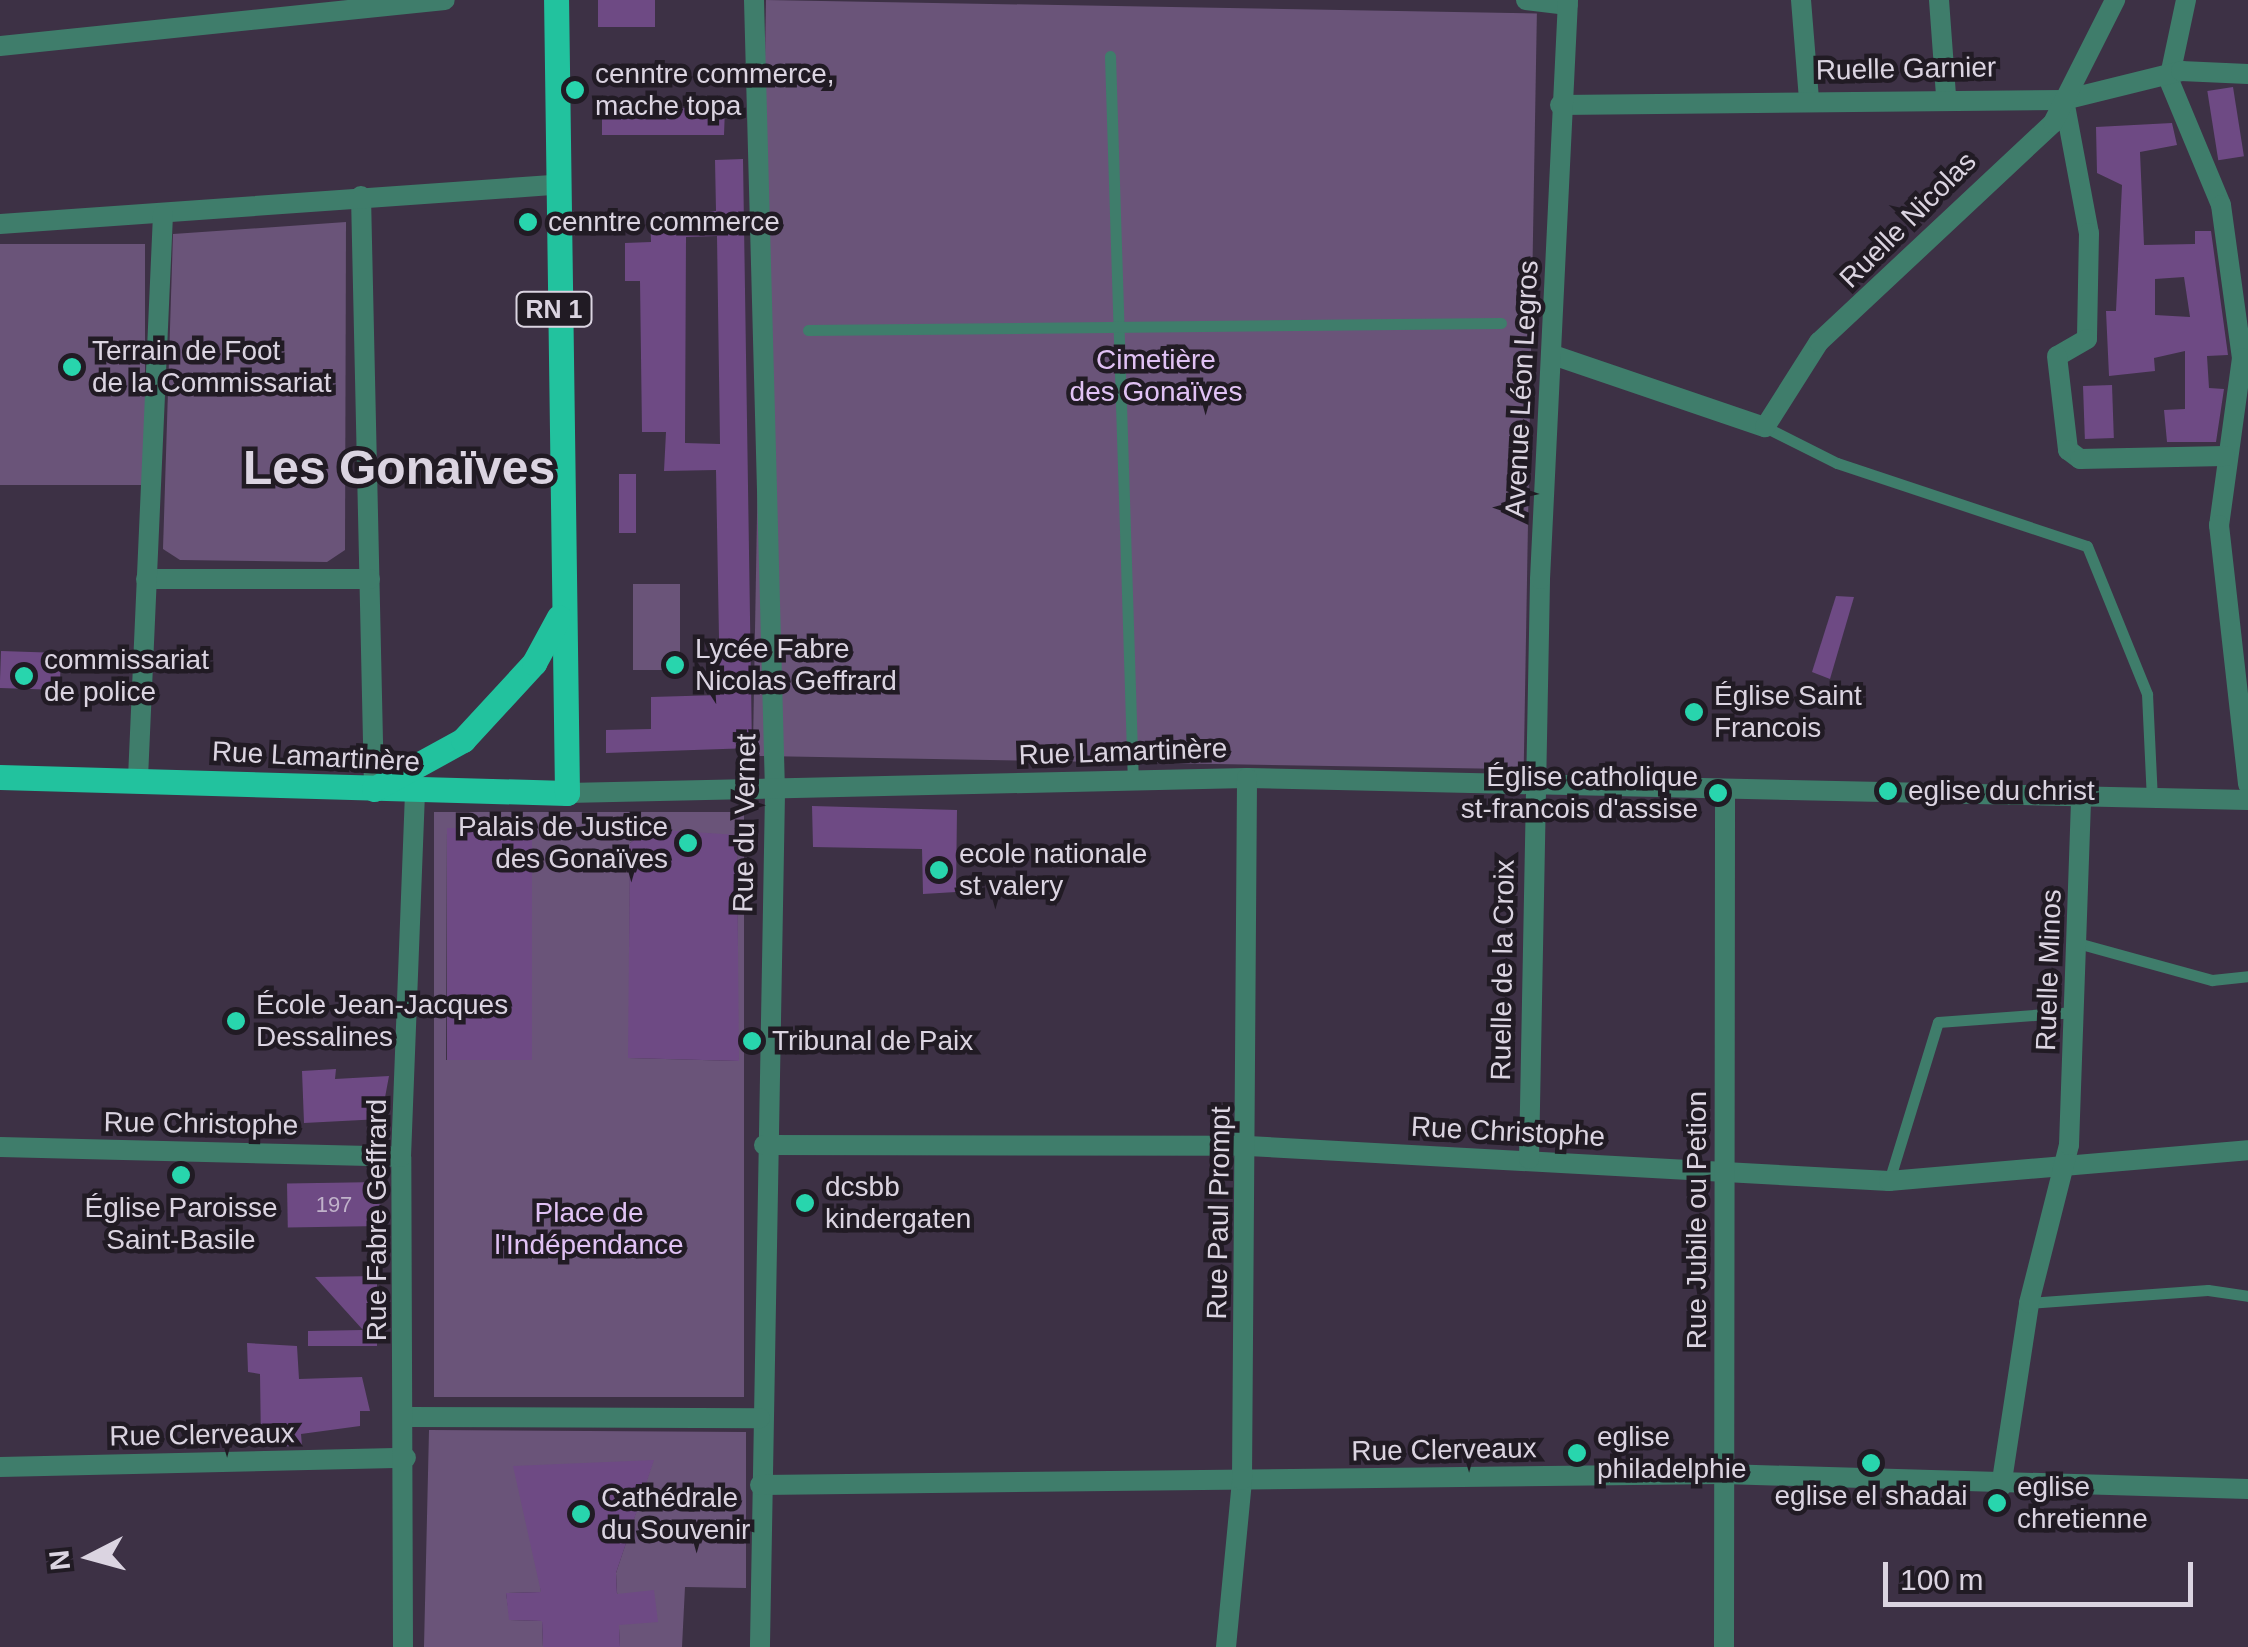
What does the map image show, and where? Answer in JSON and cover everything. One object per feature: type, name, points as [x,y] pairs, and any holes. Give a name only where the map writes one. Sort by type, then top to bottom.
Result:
[{"type":"main road","name":"RN 1","points":[[556,0],[552,185],[559,617],[567,793]]},
{"type":"main road","name":"RN 1","points":[[374,789],[463,740],[534,663],[559,617]]},
{"type":"main road","name":"Rue Lamartinère","points":[[0,777],[138,778],[414,793],[567,793]]},
{"type":"street","points":[[0,46],[445,0]]},
{"type":"street","name":"Rue du Vernet","points":[[754,0],[776,792],[764,1145],[760,1647]]},
{"type":"street","points":[[1526,0],[1568,2]]},
{"type":"street","points":[[1801,0],[1809,98]]},
{"type":"street","points":[[1938,0],[1946,96]]},
{"type":"street","name":"Ruelle Nicolas","points":[[1765,426],[1819,342],[2053,123],[2115,0]]},
{"type":"street","points":[[2186,0],[2169,80],[2222,205],[2245,358],[2225,456],[2218,525],[2248,784]]},
{"type":"street","name":"Avenue Léon Legros","points":[[1533,781],[1560,105],[1568,2]]},
{"type":"street","name":"Ruelle Garnier","points":[[1560,105],[1946,96],[2064,100],[2169,80],[2181,71],[2248,74]]},
{"type":"street","points":[[2064,100],[2089,233],[2087,339],[2057,356],[2068,450],[2080,459],[2225,456]]},
{"type":"street","points":[[0,224],[552,185]]},
{"type":"street","points":[[361,196],[374,789]]},
{"type":"street","points":[[138,778],[163,214]]},
{"type":"street","points":[[1553,355],[1765,426]]},
{"type":"street","points":[[146,579],[370,579]]},
{"type":"street","name":"Rue Lamartinère","points":[[567,793],[776,792],[1247,778],[1533,781],[1725,794],[2248,800]]},
{"type":"street","name":"Rue Paul Prompt","points":[[1226,1647],[1242,1480],[1248,1146],[1247,778]]},
{"type":"street","name":"Ruelle de la Croix","points":[[1529,1159],[1533,781]]},
{"type":"street","name":"Rue Fabre Geffrard","points":[[403,1647],[406,1417],[401,1157],[414,793]]},
{"type":"street","name":"Rue Jubile ou Petion","points":[[1724,1647],[1725,794]]},
{"type":"street","name":"Ruelle Minos","points":[[2058,1167],[2069,1144],[2081,944],[2080,798]]},
{"type":"street","name":"Rue Christophe","points":[[764,1145],[1248,1146],[1889,1182],[2248,1150]]},
{"type":"street","name":"Rue Christophe","points":[[0,1147],[401,1157]]},
{"type":"street","points":[[2001,1487],[2029,1303],[2058,1167]]},
{"type":"street","points":[[406,1417],[760,1418]]},
{"type":"street","name":"Rue Clerveaux","points":[[0,1468],[406,1458]]},
{"type":"street","name":"Rue Clerveaux","points":[[760,1485],[1723,1474],[2001,1487],[2248,1490]]},
{"type":"lane","points":[[1110,56],[1134,782]]},
{"type":"lane","points":[[808,330],[1501,323]]},
{"type":"lane","points":[[1765,426],[1836,462],[2087,546],[2148,694],[2152,800]]},
{"type":"lane","points":[[2081,944],[2212,980],[2248,976]]},
{"type":"lane","points":[[1889,1182],[1938,1022],[2076,1012]]},
{"type":"lane","points":[[2029,1303],[2208,1290],[2248,1296]]},
{"type":"green space","name":"Cimetière des Gonaïves","points":[[766,0],[1537,13],[1524,769],[753,756]]},
{"type":"green space","points":[[346,222],[345,550],[327,562],[180,560],[163,549],[173,234]]},
{"type":"green space","name":"Terrain de Foot de la Commissariat","points":[[0,244],[145,244],[145,485],[0,485]]},
{"type":"green space","points":[[633,584],[680,584],[680,670],[633,670]]},
{"type":"green space","name":"Place de l'Indépendance","points":[[434,812],[744,812],[744,1397],[434,1397]],"holes":[[[447,828],[532,829],[531,1060],[446,1060]],[[648,829],[737,836],[738,1061],[629,1058],[630,843]]]},
{"type":"green space","points":[[429,1430],[746,1432],[746,1588],[685,1587],[682,1647],[620,1647],[616,1573],[653,1461],[539,1563],[541,1592],[506,1593],[510,1620],[542,1621],[543,1647],[424,1647]]},
{"type":"building","points":[[598,0],[655,0],[655,27],[598,27]]},
{"type":"building","points":[[2233,87],[2244,156],[2218,160],[2207,91]]},
{"type":"building","points":[[616,108],[725,108],[724,135],[602,135],[602,116],[616,116]]},
{"type":"building","points":[[2172,123],[2177,145],[2140,152],[2144,245],[2195,244],[2195,231],[2211,231],[2228,355],[2207,356],[2209,388],[2224,389],[2216,442],[2167,442],[2164,410],[2185,409],[2185,351],[2154,358],[2155,371],[2109,376],[2106,311],[2116,311],[2122,185],[2097,173],[2096,127]],"holes":[[[2184,277],[2190,317],[2155,315],[2155,279]]]},
{"type":"building","points":[[743,159],[752,748],[606,753],[606,730],[651,729],[651,697],[720,695],[716,470],[664,471],[666,432],[642,432],[640,281],[625,281],[625,243],[651,242],[650,214],[716,211],[715,160]],"holes":[[[717,236],[720,444],[685,443],[686,237]]]},
{"type":"building","points":[[2112,385],[2114,438],[2085,439],[2083,386]]},
{"type":"building","points":[[619,474],[636,474],[636,533],[619,533]]},
{"type":"building","points":[[1836,596],[1854,597],[1830,679],[1812,672]]},
{"type":"building","points":[[1,651],[61,653],[60,690],[0,688]]},
{"type":"building","name":"ecole nationale st valery","points":[[812,806],[957,810],[956,892],[923,894],[922,849],[813,847]]},
{"type":"building","points":[[447,828],[532,828],[532,1060],[447,1060]]},
{"type":"building","points":[[649,829],[737,835],[739,1061],[628,1058],[630,843]]},
{"type":"building","points":[[336,1069],[335,1079],[389,1076],[381,1119],[304,1123],[302,1071]]},
{"type":"building","points":[[380,1182],[381,1226],[288,1228],[287,1184]]},
{"type":"building","points":[[377,1276],[377,1346],[308,1346],[308,1331],[363,1330],[315,1277]]},
{"type":"building","points":[[247,1343],[297,1346],[299,1379],[362,1377],[370,1411],[360,1411],[360,1426],[301,1434],[302,1446],[261,1447],[260,1374],[248,1372]]},
{"type":"building","name":"Cathédrale du Souvenir","points":[[654,1460],[616,1573],[617,1594],[654,1590],[658,1622],[619,1625],[620,1647],[543,1647],[542,1621],[509,1620],[506,1593],[541,1592],[513,1466]]},
{"type":"place","name":"cenntre commerce, mache topa","points":[[575,90]]},
{"type":"place","name":"cenntre commerce","points":[[528,222]]},
{"type":"place","name":"Terrain de Foot de la Commissariat","points":[[72,367]]},
{"type":"place","name":"Lycée Fabre Nicolas Geffrard","points":[[675,665]]},
{"type":"place","name":"commissariat de police","points":[[24,676]]},
{"type":"place","name":"Église Saint Francois","points":[[1694,712]]},
{"type":"place","name":"eglise du christ","points":[[1888,791]]},
{"type":"place","name":"Église catholique st-francois d'assise","points":[[1718,793]]},
{"type":"place","name":"Palais de Justice des Gonaïves","points":[[688,843]]},
{"type":"place","name":"ecole nationale st valery","points":[[939,870]]},
{"type":"place","name":"École Jean-Jacques Dessalines","points":[[236,1021]]},
{"type":"place","name":"Tribunal de Paix","points":[[752,1041]]},
{"type":"place","name":"Église Paroisse Saint-Basile","points":[[181,1175]]},
{"type":"place","name":"dcsbb kindergaten","points":[[805,1203]]},
{"type":"place","name":"eglise philadelphie","points":[[1577,1453]]},
{"type":"place","name":"eglise el shadai","points":[[1871,1463]]},
{"type":"place","name":"eglise chretienne","points":[[1997,1503]]},
{"type":"place","name":"Cathédrale du Souvenir","points":[[581,1514]]},
{"type":"district","name":"Les Gonaïves","points":[[399,468]]}]
